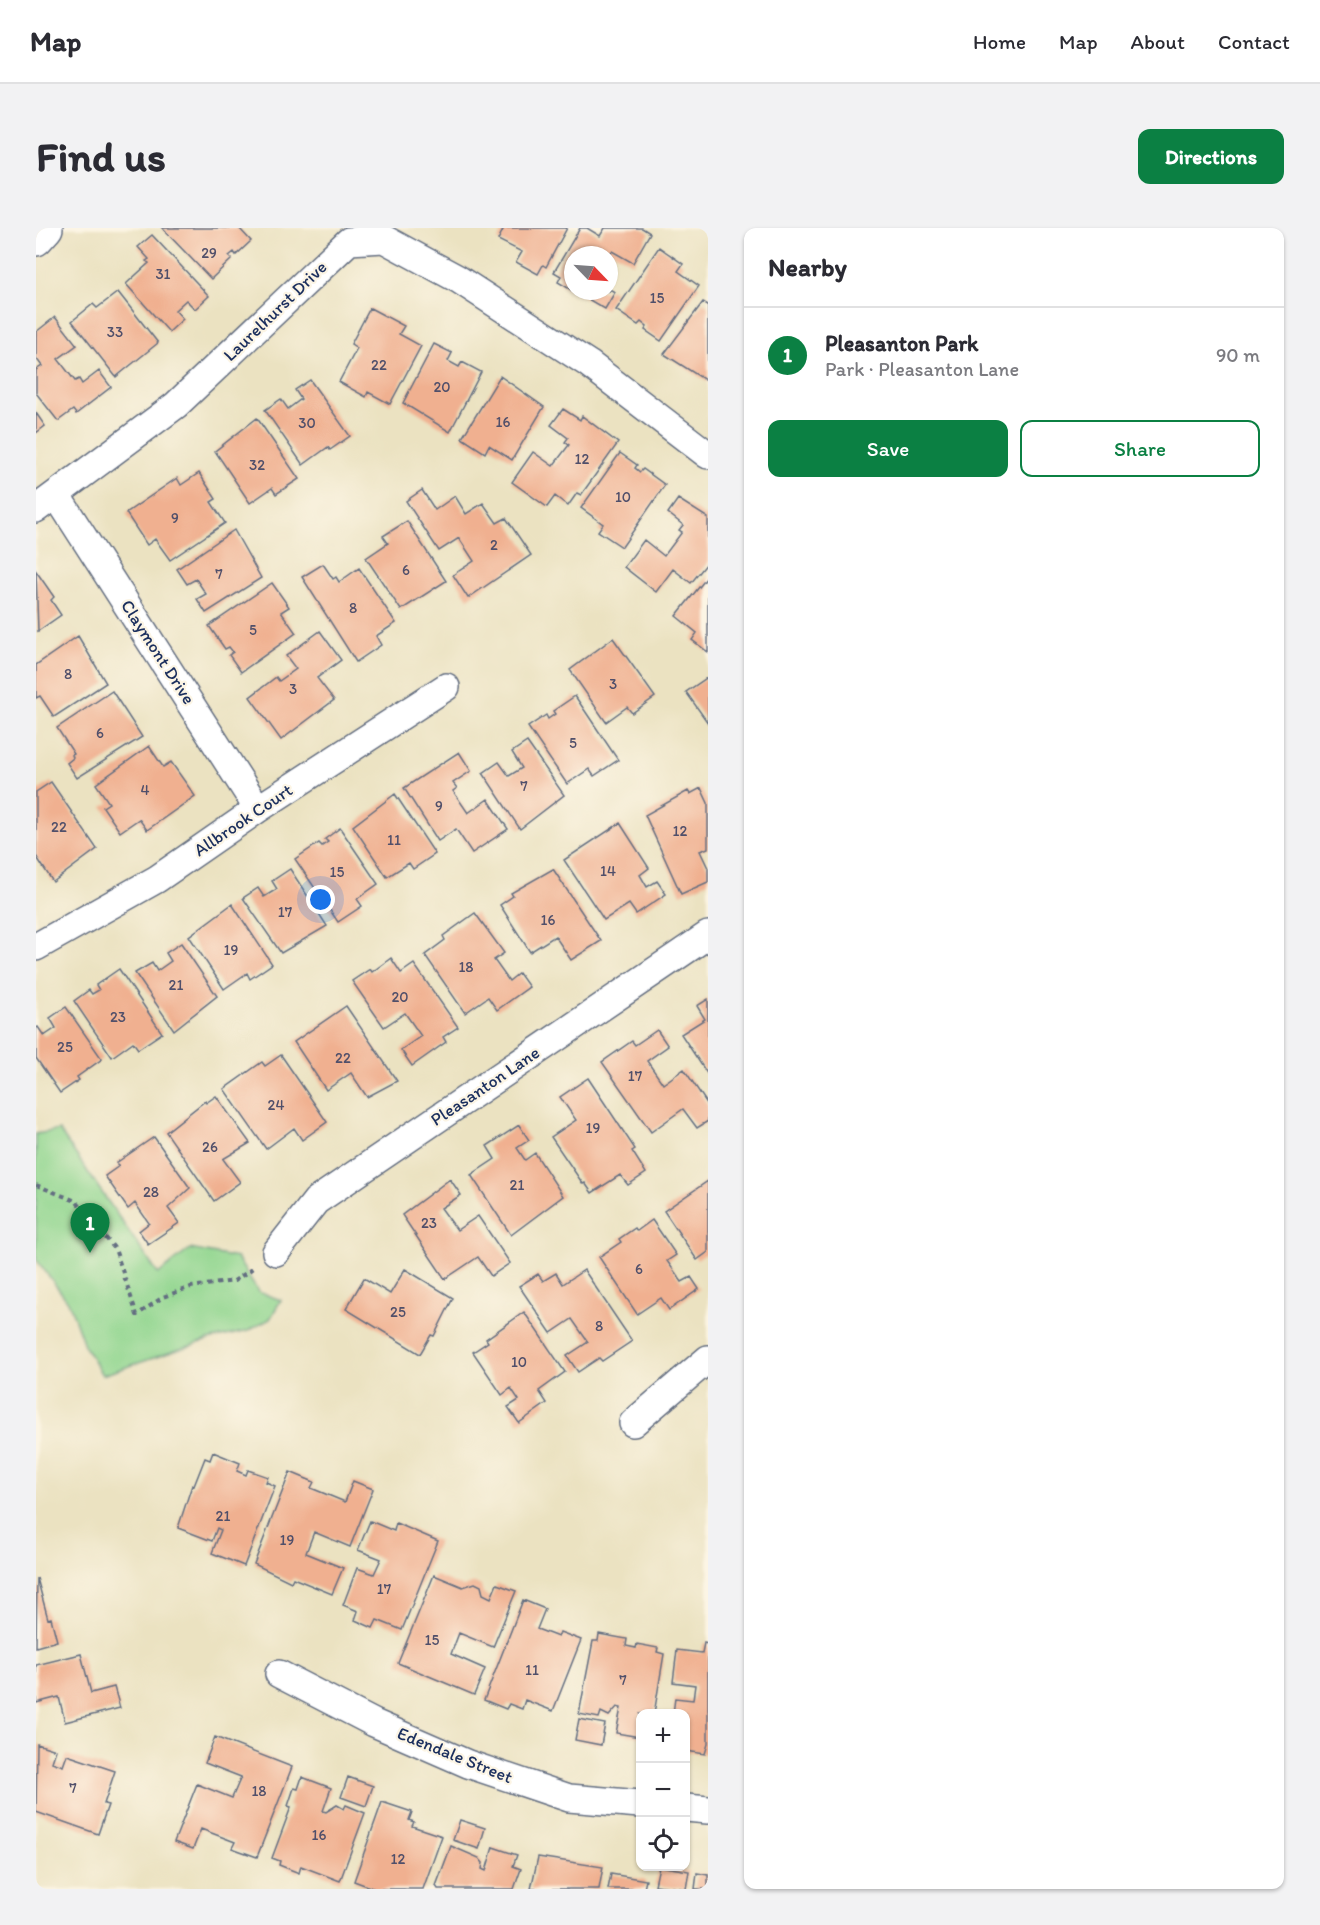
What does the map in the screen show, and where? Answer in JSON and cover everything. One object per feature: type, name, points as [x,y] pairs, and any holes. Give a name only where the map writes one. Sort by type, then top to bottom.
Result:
[{"type":"main road","points":[[36,239],[46,228]]},
{"type":"street","name":"Laurelhurst Drive","points":[[46,502],[176,405],[349,241],[384,239],[458,279],[590,364],[708,455]]},
{"type":"street","name":"Claymont Drive","points":[[46,502],[258,809]]},
{"type":"street","name":"Allbrook Court","points":[[36,947],[157,879],[258,809],[446,687]]},
{"type":"street","name":"Pleasanton Lane","points":[[276,1252],[316,1201],[708,935]]},
{"type":"street","points":[[633,1423],[708,1359]]},
{"type":"street","name":"Edendale Street","points":[[279,1674],[374,1723],[468,1764],[569,1798],[636,1804]]},
{"type":"street","points":[[690,1808],[708,1810]]},
{"type":"path","points":[[36,1185],[76,1201],[115,1249],[137,1315],[163,1298],[191,1287],[234,1281],[276,1252]]},
{"type":"green space","points":[[59,1130],[158,1274],[190,1249],[237,1258],[258,1292],[281,1300],[270,1319],[248,1331],[208,1340],[102,1375],[84,1345],[69,1303],[36,1259],[36,1134]]},
{"type":"building","points":[[162,228],[239,228],[251,241],[236,255],[234,252],[229,256],[232,259],[211,279]]},
{"type":"building","points":[[504,228],[567,228],[546,267],[543,265],[538,274],[516,262],[522,252],[498,240]]},
{"type":"building","points":[[580,228],[587,228],[600,236],[605,228],[642,228],[650,233],[633,263],[618,254],[618,246],[569,246]]},
{"type":"building","points":[[152,235],[209,296],[195,309],[186,300],[175,310],[183,319],[169,332],[126,284],[149,263],[146,261],[149,259],[138,247]]},
{"type":"building","points":[[659,247],[683,264],[678,271],[699,286],[661,341],[645,330],[647,327],[641,322],[638,325],[616,310]]},
{"type":"building","points":[[564,255],[564,286],[558,282],[561,276],[554,272]]},
{"type":"building","points":[[118,292],[158,343],[116,377],[72,321],[93,304],[97,308]]},
{"type":"building","points":[[590,300],[610,300],[605,309]]},
{"type":"building","points":[[703,302],[708,305],[708,382],[664,354]]},
{"type":"building","points":[[370,308],[404,326],[399,334],[421,346],[390,404],[368,392],[366,397],[339,382],[357,348],[351,344]]},
{"type":"building","points":[[55,317],[77,345],[58,359],[75,381],[79,379],[82,384],[99,371],[111,387],[76,414],[73,410],[58,421],[36,393],[36,370],[42,366],[36,358],[36,332]]},
{"type":"building","points":[[434,344],[452,353],[448,361],[459,367],[462,362],[481,372],[450,432],[403,403]]},
{"type":"building","points":[[500,376],[544,407],[512,460],[489,445],[485,453],[462,438]]},
{"type":"building","points":[[310,380],[350,436],[330,450],[328,447],[303,465],[265,410],[281,399],[288,409],[301,399],[295,390]]},
{"type":"building","points":[[563,409],[580,420],[582,416],[618,443],[581,495],[577,493],[568,506],[555,496],[547,507],[512,482],[533,452],[553,466],[569,445],[565,442],[568,438],[551,425]]},
{"type":"building","points":[[36,413],[45,426],[36,433]]},
{"type":"building","points":[[257,418],[299,479],[276,494],[272,488],[250,503],[215,451]]},
{"type":"building","points":[[620,453],[637,465],[635,468],[640,472],[643,469],[665,485],[622,547],[598,531],[603,524],[581,508]]},
{"type":"building","points":[[199,473],[216,499],[211,502],[225,523],[170,560],[155,539],[147,545],[126,513],[177,478],[181,485]]},
{"type":"building","points":[[422,490],[435,510],[455,496],[466,514],[483,503],[497,523],[506,518],[531,555],[468,598],[453,575],[474,561],[459,538],[439,551],[406,501]]},
{"type":"building","points":[[678,499],[708,518],[708,562],[691,583],[673,569],[656,592],[624,567],[644,540],[664,556],[682,532],[679,530],[683,525],[668,513]]},
{"type":"building","points":[[407,521],[446,581],[401,610],[366,558],[388,543],[383,536]]},
{"type":"building","points":[[234,530],[261,578],[206,613],[197,599],[206,594],[196,579],[187,584],[177,569]]},
{"type":"building","points":[[323,564],[333,579],[336,577],[339,582],[359,568],[396,623],[376,636],[381,645],[356,662],[302,577]]},
{"type":"building","points":[[36,571],[54,597],[51,600],[61,615],[38,631]]},
{"type":"building","points":[[708,576],[708,652],[692,640],[697,633],[676,616]]},
{"type":"building","points":[[272,583],[289,607],[281,612],[296,633],[241,672],[229,655],[233,652],[229,647],[225,649],[209,626]]},
{"type":"building","points":[[320,631],[341,660],[317,678],[334,700],[281,740],[250,697],[276,677],[279,681],[296,669],[286,656]]},
{"type":"building","points":[[78,636],[106,683],[54,717],[40,696],[36,698],[36,665]]},
{"type":"building","points":[[613,638],[655,697],[632,713],[627,707],[606,722],[570,670]]},
{"type":"building","points":[[708,677],[708,723],[686,692]]},
{"type":"building","points":[[112,691],[142,737],[77,778],[67,763],[74,754],[57,728]]},
{"type":"building","points":[[575,696],[618,760],[594,776],[589,769],[567,784],[528,727],[546,715],[548,719],[555,714],[553,711]]},
{"type":"building","points":[[527,742],[564,795],[520,829],[483,773],[499,762],[509,776],[522,768],[512,752]]},
{"type":"building","points":[[149,746],[163,767],[171,762],[195,796],[147,830],[139,819],[120,832],[103,807],[109,803],[96,784]]},
{"type":"building","points":[[459,752],[471,771],[453,783],[457,788],[453,791],[468,813],[488,799],[508,829],[472,853],[456,829],[438,841],[404,788]]},
{"type":"building","points":[[51,782],[97,849],[53,882],[36,856],[36,792]]},
{"type":"building","points":[[701,788],[708,803],[708,848],[700,851],[708,868],[708,882],[681,894],[645,815],[688,791],[690,794]]},
{"type":"building","points":[[395,794],[435,854],[413,869],[409,863],[387,877],[353,826]]},
{"type":"building","points":[[620,823],[649,868],[640,875],[647,887],[657,881],[666,894],[636,914],[629,904],[604,920],[564,860]]},
{"type":"building","points":[[340,828],[378,884],[357,899],[362,906],[338,922],[295,859],[319,843],[322,846],[328,842],[325,839]]},
{"type":"building","points":[[290,869],[327,926],[281,953],[243,898],[258,888],[264,897],[277,889],[272,881]]},
{"type":"building","points":[[553,869],[601,941],[571,960],[555,936],[530,952],[500,905],[513,896],[511,893]]},
{"type":"building","points":[[232,904],[272,964],[250,979],[247,973],[224,989],[189,936]]},
{"type":"building","points":[[475,913],[504,953],[494,960],[509,981],[519,973],[529,987],[497,1010],[488,997],[465,1013],[425,955],[445,940],[443,936]]},
{"type":"building","points":[[181,943],[217,996],[174,1030],[135,973],[152,963],[157,971],[171,961],[166,953]]},
{"type":"building","points":[[391,958],[401,973],[414,964],[458,1027],[443,1037],[446,1042],[412,1066],[401,1050],[421,1036],[405,1013],[384,1027],[352,981],[370,969],[372,972]]},
{"type":"building","points":[[119,969],[162,1033],[138,1049],[133,1042],[112,1057],[74,1001],[89,990],[92,994],[99,990],[96,985]]},
{"type":"building","points":[[708,999],[708,1075],[681,1034],[705,1019],[697,1006]]},
{"type":"building","points":[[346,1006],[397,1081],[367,1097],[351,1073],[326,1090],[294,1042]]},
{"type":"building","points":[[66,1007],[102,1059],[77,1077],[79,1080],[60,1093],[36,1058],[36,1028],[38,1027],[44,1036],[56,1028],[50,1018]]},
{"type":"building","points":[[657,1030],[668,1046],[647,1061],[663,1084],[684,1069],[708,1105],[708,1121],[697,1128],[683,1109],[651,1132],[602,1062],[632,1041],[635,1045]]},
{"type":"building","points":[[281,1055],[327,1122],[302,1140],[294,1128],[266,1149],[224,1089],[262,1062],[265,1066]]},
{"type":"building","points":[[588,1078],[635,1149],[632,1151],[646,1173],[628,1185],[620,1175],[592,1193],[585,1183],[583,1184],[551,1137],[576,1120],[560,1097]]},
{"type":"building","points":[[216,1096],[250,1143],[223,1159],[240,1182],[214,1201],[166,1132],[205,1101],[206,1103]]},
{"type":"building","points":[[519,1125],[529,1140],[517,1148],[525,1160],[535,1153],[563,1196],[511,1235],[471,1175],[495,1159],[487,1146]]},
{"type":"building","points":[[154,1137],[190,1188],[168,1208],[179,1223],[148,1244],[139,1231],[149,1223],[135,1203],[128,1209],[105,1176],[119,1166],[116,1163]]},
{"type":"building","points":[[450,1179],[461,1195],[441,1208],[457,1230],[478,1216],[510,1263],[491,1276],[478,1257],[445,1279],[402,1215]]},
{"type":"building","points":[[708,1181],[708,1252],[697,1260],[664,1211]]},
{"type":"building","points":[[652,1220],[676,1255],[667,1261],[682,1282],[691,1277],[699,1289],[669,1310],[661,1298],[637,1314],[599,1257],[621,1242],[619,1239],[635,1228],[637,1231]]},
{"type":"building","points":[[405,1269],[453,1298],[434,1336],[431,1335],[420,1354],[346,1309],[364,1278],[390,1294]]},
{"type":"building","points":[[584,1270],[632,1341],[602,1361],[599,1358],[578,1372],[567,1356],[588,1342],[572,1319],[551,1333],[519,1286],[538,1274],[543,1281],[556,1273],[563,1284]]},
{"type":"building","points":[[524,1312],[565,1372],[539,1391],[547,1403],[519,1423],[508,1407],[519,1400],[511,1388],[502,1395],[473,1352],[488,1342],[486,1339]]},
{"type":"building","points":[[213,1452],[240,1463],[237,1471],[246,1475],[248,1470],[268,1477],[266,1482],[275,1486],[244,1566],[212,1553],[221,1530],[217,1528],[212,1541],[178,1528],[192,1485],[194,1486],[205,1458],[210,1460]]},
{"type":"building","points":[[290,1472],[314,1482],[311,1488],[345,1502],[353,1481],[373,1489],[350,1547],[314,1532],[306,1553],[343,1568],[332,1594],[293,1578],[291,1582],[254,1564]]},
{"type":"building","points":[[370,1521],[394,1531],[396,1523],[438,1541],[402,1630],[377,1620],[373,1628],[355,1620],[358,1611],[343,1605],[357,1568],[374,1574],[381,1559],[358,1550]]},
{"type":"building","points":[[434,1575],[463,1587],[475,1583],[481,1586],[483,1594],[491,1598],[497,1584],[516,1591],[493,1647],[459,1633],[451,1654],[485,1669],[474,1695],[398,1663]]},
{"type":"building","points":[[37,1578],[48,1619],[51,1618],[57,1641],[36,1647]]},
{"type":"building","points":[[523,1600],[545,1609],[537,1629],[558,1637],[560,1632],[581,1640],[553,1711],[525,1700],[522,1709],[509,1704],[506,1709],[484,1700]]},
{"type":"building","points":[[599,1634],[627,1639],[626,1646],[636,1648],[637,1644],[658,1648],[657,1652],[664,1654],[655,1709],[636,1709],[636,1736],[616,1733],[621,1708],[617,1707],[609,1716],[601,1712],[599,1718],[579,1714],[593,1641],[598,1641]]},
{"type":"building","points":[[704,1643],[708,1644],[708,1744],[705,1754],[690,1752],[690,1709],[674,1709],[675,1698],[693,1700],[695,1685],[673,1682],[677,1650],[702,1653]]},
{"type":"building","points":[[81,1654],[91,1693],[114,1687],[120,1708],[65,1722],[59,1697],[36,1703],[36,1665]]},
{"type":"building","points":[[579,1719],[605,1724],[601,1745],[575,1740]]},
{"type":"building","points":[[215,1737],[292,1767],[257,1857],[232,1848],[235,1842],[201,1829],[193,1849],[174,1842],[197,1784],[232,1798],[241,1777],[205,1763]]},
{"type":"building","points":[[37,1744],[56,1750],[52,1762],[63,1766],[67,1755],[115,1771],[104,1804],[108,1805],[98,1834],[36,1812]]},
{"type":"building","points":[[302,1777],[331,1788],[323,1811],[326,1812],[337,1805],[344,1809],[346,1805],[365,1813],[340,1881],[301,1866],[299,1873],[279,1865],[280,1861],[272,1858],[291,1807],[288,1806],[294,1788],[298,1789]]},
{"type":"building","points":[[348,1777],[373,1786],[366,1806],[341,1797]]},
{"type":"building","points":[[382,1802],[412,1812],[409,1820],[414,1822],[412,1826],[442,1836],[423,1889],[375,1889],[354,1881]]},
{"type":"building","points":[[460,1820],[485,1828],[479,1849],[453,1840]]},
{"type":"building","points":[[451,1846],[479,1858],[483,1863],[482,1869],[486,1871],[493,1847],[517,1855],[513,1866],[521,1869],[514,1889],[438,1889],[436,1886]]},
{"type":"building","points":[[538,1857],[603,1867],[599,1889],[531,1889]]},
{"type":"building","points":[[658,1871],[689,1871],[686,1889],[655,1885]]},
{"type":"building","points":[[697,1873],[708,1875],[708,1889],[695,1889]]},
{"type":"building","points":[[611,1874],[646,1880],[644,1889],[608,1889]]},
{"type":"place","name":"Pleasanton Park","points":[[90,1253]]}]
